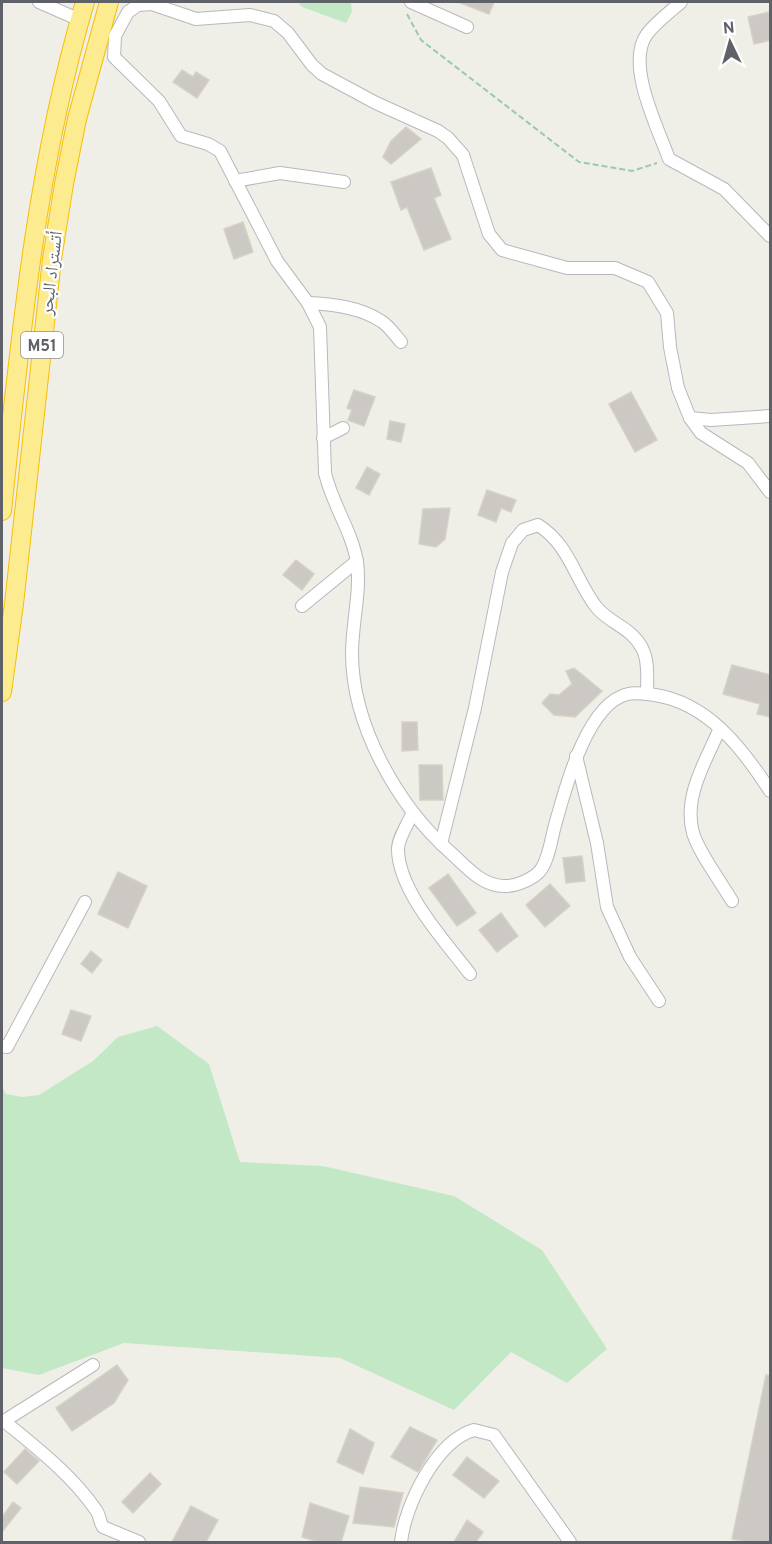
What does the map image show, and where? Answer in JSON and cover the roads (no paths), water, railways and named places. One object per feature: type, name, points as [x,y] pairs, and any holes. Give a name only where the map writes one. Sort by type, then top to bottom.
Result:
[{"type":"highway","name":"أتستراد البحر","points":[[2,511],[34,237],[48,148],[85,2]]},
{"type":"highway","name":"أتستراد البحر","points":[[2,692],[14,604],[52,259],[77,119],[109,2]]},
{"type":"street","points":[[39,2],[80,20]]},
{"type":"street","points":[[681,2],[646,34],[640,51],[638,68],[669,159],[724,189],[771,236]]},
{"type":"street","points":[[771,492],[748,463],[701,433],[690,418],[678,388],[670,348],[667,313],[648,282],[615,268],[567,268],[502,250],[489,234],[463,155],[448,138],[438,131],[376,104],[322,74],[312,65],[288,33],[274,21],[250,15],[196,19],[154,3],[138,5],[128,12],[115,36],[114,57],[159,101],[181,136],[208,144],[220,152],[277,261],[316,317],[322,341],[323,438],[329,489],[348,532],[357,561],[358,579],[352,655],[357,694],[382,763],[412,814],[480,879],[505,886],[522,883],[540,871],[548,854],[576,755],[595,722],[612,702],[627,694],[667,697],[693,709],[720,728],[736,744],[771,791]]},
{"type":"street","points":[[409,5],[467,27]]},
{"type":"street","points":[[235,181],[280,173],[344,182]]},
{"type":"street","points":[[308,303],[334,304],[369,315],[383,322],[400,342]]},
{"type":"street","points":[[690,418],[711,420],[771,416]]},
{"type":"street","points":[[323,438],[343,428]]},
{"type":"street","points":[[441,844],[475,708],[502,572],[512,543],[523,530],[538,525],[548,531],[567,552],[582,584],[599,609],[638,640],[644,651],[647,694]]},
{"type":"street","points":[[302,606],[357,561]]},
{"type":"street","points":[[720,728],[695,787],[690,810],[693,835],[732,901]]},
{"type":"street","points":[[576,755],[597,843],[607,907],[630,957],[659,1001]]},
{"type":"street","points":[[412,814],[398,846],[400,863],[415,900],[470,974]]},
{"type":"street","points":[[2,1046],[7,1047],[85,902]]},
{"type":"street","points":[[93,1365],[3,1421],[51,1461],[75,1485],[97,1510],[103,1527],[139,1542]]},
{"type":"street","points":[[401,1542],[406,1514],[429,1470],[453,1440],[474,1430],[494,1435],[570,1542]]}]
